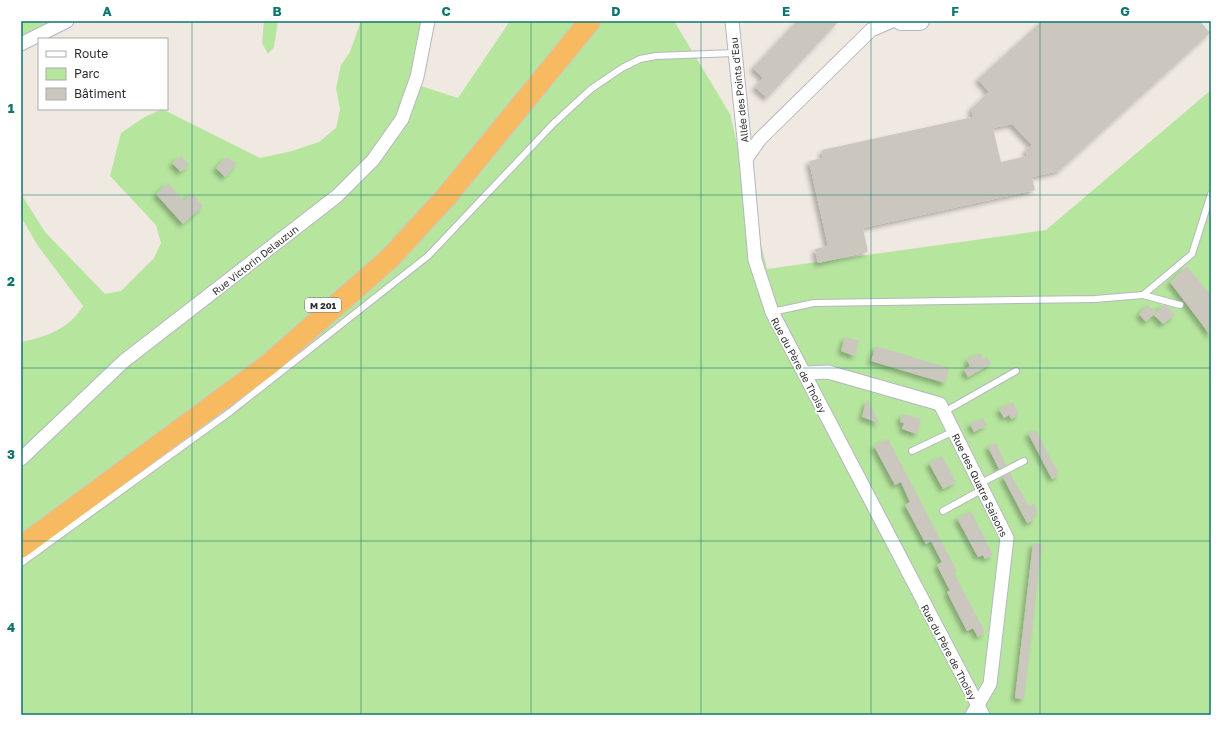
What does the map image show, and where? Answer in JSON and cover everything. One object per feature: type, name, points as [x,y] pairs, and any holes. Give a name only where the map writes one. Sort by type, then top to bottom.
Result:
[{"type":"highway","name":"M 201","points":[[21,536],[259,356],[320,307],[351,279],[438,186],[575,21]]},
{"type":"highway","name":"M 201","points":[[21,547],[268,364],[390,258],[446,197],[590,21]]},
{"type":"main road","points":[[901,21],[920,21]]},
{"type":"street","name":"Rue Victorin Delauzun","points":[[21,459],[124,361],[337,196],[373,160],[402,119],[417,77],[428,21]]},
{"type":"street","name":"Allée des Points d'Eau","points":[[732,21],[746,159]]},
{"type":"street","points":[[746,159],[760,139],[872,25],[892,21]]},
{"type":"street","points":[[21,44],[64,23]]},
{"type":"street","name":"Rue du Père de Thoisy","points":[[746,159],[755,260],[772,312],[977,712]]},
{"type":"street","name":"Rue des Quatre Saisons","points":[[804,373],[828,372],[940,404],[954,430],[1007,538],[990,684],[977,712]]},
{"type":"lane","points":[[21,564],[230,412],[428,256],[553,124],[591,89],[622,68],[651,57],[735,53]]},
{"type":"lane","points":[[1143,295],[1192,254],[1211,194]]},
{"type":"lane","points":[[772,312],[814,303],[1096,299],[1143,295],[1180,305]]},
{"type":"lane","points":[[944,412],[1016,371]]},
{"type":"lane","points":[[912,451],[954,430]]},
{"type":"lane","points":[[943,511],[1024,461]]},
{"type":"green space","points":[[21,21],[59,21],[21,39]]},
{"type":"green space","points":[[264,21],[278,21],[274,47],[268,54],[262,43]]},
{"type":"green space","points":[[361,21],[421,21],[409,82],[458,98],[510,21],[674,21],[730,114],[767,269],[1046,230],[1211,90],[1211,715],[21,715],[21,342],[39,338],[56,331],[71,321],[83,306],[38,246],[21,217],[21,194],[45,232],[105,294],[121,291],[154,258],[161,243],[156,225],[110,176],[121,133],[143,118],[160,110],[164,110],[260,158],[292,151],[319,142],[336,128],[340,110],[336,88],[341,65],[350,52]]},
{"type":"building","points":[[797,21],[839,21],[767,98],[755,87],[763,78],[753,68]]},
{"type":"building","points":[[1042,21],[1200,21],[1210,33],[1059,171],[1032,177],[1035,190],[863,228],[868,252],[818,263],[815,249],[828,246],[809,161],[823,158],[822,150],[973,117],[971,109],[989,92],[978,79]],"holes":[[[1012,124],[1032,145],[1026,150],[1027,156],[1001,162],[993,128]]]},
{"type":"building","points":[[181,156],[189,165],[181,172],[172,163]]},
{"type":"building","points":[[226,157],[237,163],[225,177],[216,168]]},
{"type":"building","points":[[168,183],[184,201],[192,193],[203,206],[183,224],[156,194]]},
{"type":"building","points":[[1187,266],[1211,296],[1211,302],[1208,304],[1211,309],[1211,336],[1170,282]]},
{"type":"building","points":[[1147,305],[1156,312],[1146,322],[1139,314]]},
{"type":"building","points":[[1163,305],[1167,306],[1175,315],[1163,324],[1154,315]]},
{"type":"building","points":[[845,337],[859,341],[855,356],[841,351]]},
{"type":"building","points":[[876,346],[949,368],[945,383],[871,361]]},
{"type":"building","points":[[980,353],[983,359],[987,357],[991,364],[968,377],[964,370],[970,366],[967,360]]},
{"type":"building","points":[[867,399],[879,422],[879,423],[862,417]]},
{"type":"building","points":[[1013,402],[1019,415],[1011,419],[1009,415],[1004,418],[999,409]]},
{"type":"building","points":[[902,414],[921,419],[917,434],[902,429],[904,423],[900,422]]},
{"type":"building","points":[[983,418],[987,425],[974,432],[970,424]]},
{"type":"building","points":[[1036,430],[1059,475],[1052,479],[1028,433]]},
{"type":"building","points":[[888,439],[957,571],[954,573],[985,632],[978,637],[973,628],[967,631],[947,592],[950,591],[937,565],[942,562],[931,541],[926,544],[905,505],[910,502],[901,482],[895,485],[874,446]]},
{"type":"building","points":[[996,443],[1006,465],[999,469],[988,447]]},
{"type":"building","points":[[942,456],[956,482],[943,489],[929,463]]},
{"type":"building","points":[[1010,473],[1029,506],[1034,503],[1038,512],[1033,515],[1035,519],[1027,523],[1003,477]]},
{"type":"building","points":[[971,511],[993,555],[985,559],[983,555],[978,557],[957,518]]},
{"type":"building","points":[[1033,543],[1042,544],[1024,699],[1015,698]]}]
